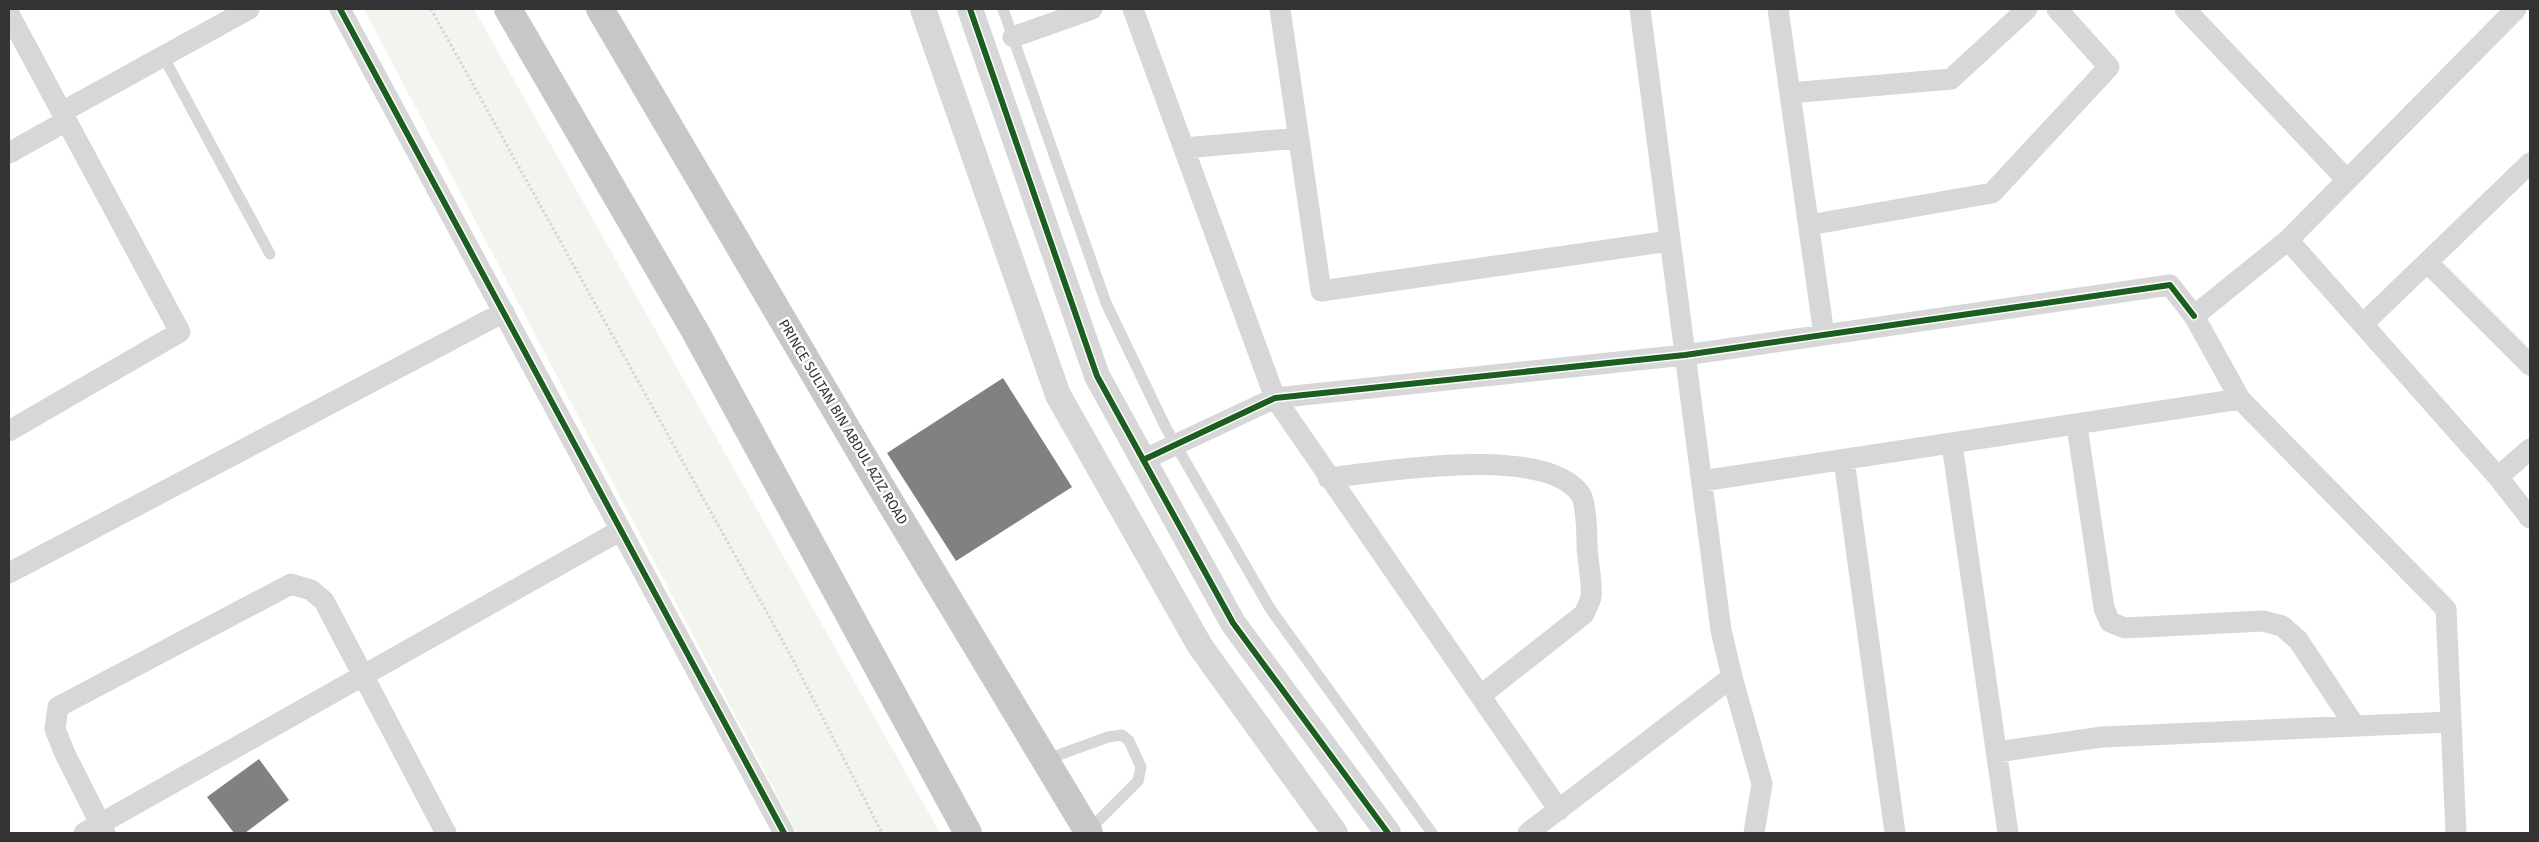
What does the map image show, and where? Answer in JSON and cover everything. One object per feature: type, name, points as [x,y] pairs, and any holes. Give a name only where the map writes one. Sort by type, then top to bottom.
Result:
[{"type":"highway","points":[[508,9],[695,330],[968,833]]},
{"type":"highway","name":"PRINCE SULTAN BIN ABDUL AZIZ ROAD","points":[[600,9],[1045,760],[1082,832]]},
{"type":"highway","points":[[995,677],[1082,832]]},
{"type":"highway","points":[[899,705],[989,833]]},
{"type":"street","points":[[9,152],[163,56],[249,9]]},
{"type":"street","points":[[340,9],[784,833]]},
{"type":"street","points":[[923,9],[1058,395],[1200,646],[1336,833]]},
{"type":"street","points":[[970,9],[1097,376],[1233,623],[1388,833]]},
{"type":"street","points":[[1013,37],[1092,9]]},
{"type":"street","points":[[1134,9],[1275,398],[1328,478],[1559,810]]},
{"type":"street","points":[[1280,9],[1321,292],[1670,241]]},
{"type":"street","points":[[1640,9],[1721,630],[1762,784],[1754,833]]},
{"type":"street","points":[[1778,9],[1824,335]]},
{"type":"street","points":[[1790,93],[1951,79],[2027,9]]},
{"type":"street","points":[[1809,225],[1992,193],[2109,67],[2057,9]]},
{"type":"street","points":[[2184,9],[2347,180]]},
{"type":"street","points":[[2194,316],[2288,240],[2516,9]]},
{"type":"street","points":[[9,431],[180,332],[64,116],[12,27]]},
{"type":"street","points":[[1184,148],[1299,138]]},
{"type":"street","points":[[2363,324],[2530,163]]},
{"type":"street","points":[[2288,240],[2498,477],[2530,518]]},
{"type":"street","points":[[2427,262],[2530,365]]},
{"type":"street","points":[[1143,460],[1275,398],[1685,355],[2170,285],[2194,316],[2240,399],[2446,609],[2456,833]]},
{"type":"street","points":[[9,573],[504,312]]},
{"type":"street","points":[[1702,482],[2077,426],[2240,399]]},
{"type":"street","points":[[2077,426],[2104,608],[2110,622],[2125,628],[2263,622],[2282,626],[2298,640],[2356,726]]},
{"type":"street","points":[[1952,444],[2008,833]]},
{"type":"street","points":[[2498,477],[2530,449]]},
{"type":"street","points":[[1844,460],[1895,833]]},
{"type":"street","points":[[1328,478],[1447,466],[1511,465],[1561,477],[1581,496],[1587,530],[1591,597],[1584,614],[1480,696]]},
{"type":"street","points":[[446,833],[365,676],[324,601],[311,590],[291,584],[58,707],[55,729],[96,830],[365,676],[621,530]]},
{"type":"street","points":[[1528,833],[1732,677]]},
{"type":"street","points":[[1997,752],[2102,737],[2451,722]]},
{"type":"lane","points":[[1003,9],[1106,303],[1175,444],[1271,610],[1432,833]]},
{"type":"lane","points":[[163,56],[270,254]]},
{"type":"lane","points":[[1045,760],[1108,737],[1122,736],[1129,741],[1141,767],[1138,781],[1082,832]]},
{"type":"path","points":[[431,9],[791,656],[882,833]]},
{"type":"shaded area","points":[[364,9],[474,9],[940,833],[797,833]]},
{"type":"building","points":[[1003,378],[1072,487],[956,561],[887,453]]},
{"type":"building","points":[[259,759],[289,800],[245,833],[234,833],[207,797]]},
{"type":"cycle path","points":[[340,9],[784,833]]},
{"type":"cycle path","points":[[970,9],[1097,376],[1233,623],[1388,833]]},
{"type":"cycle path","points":[[1143,460],[1275,398],[1685,355],[2170,285],[2194,316]]}]
